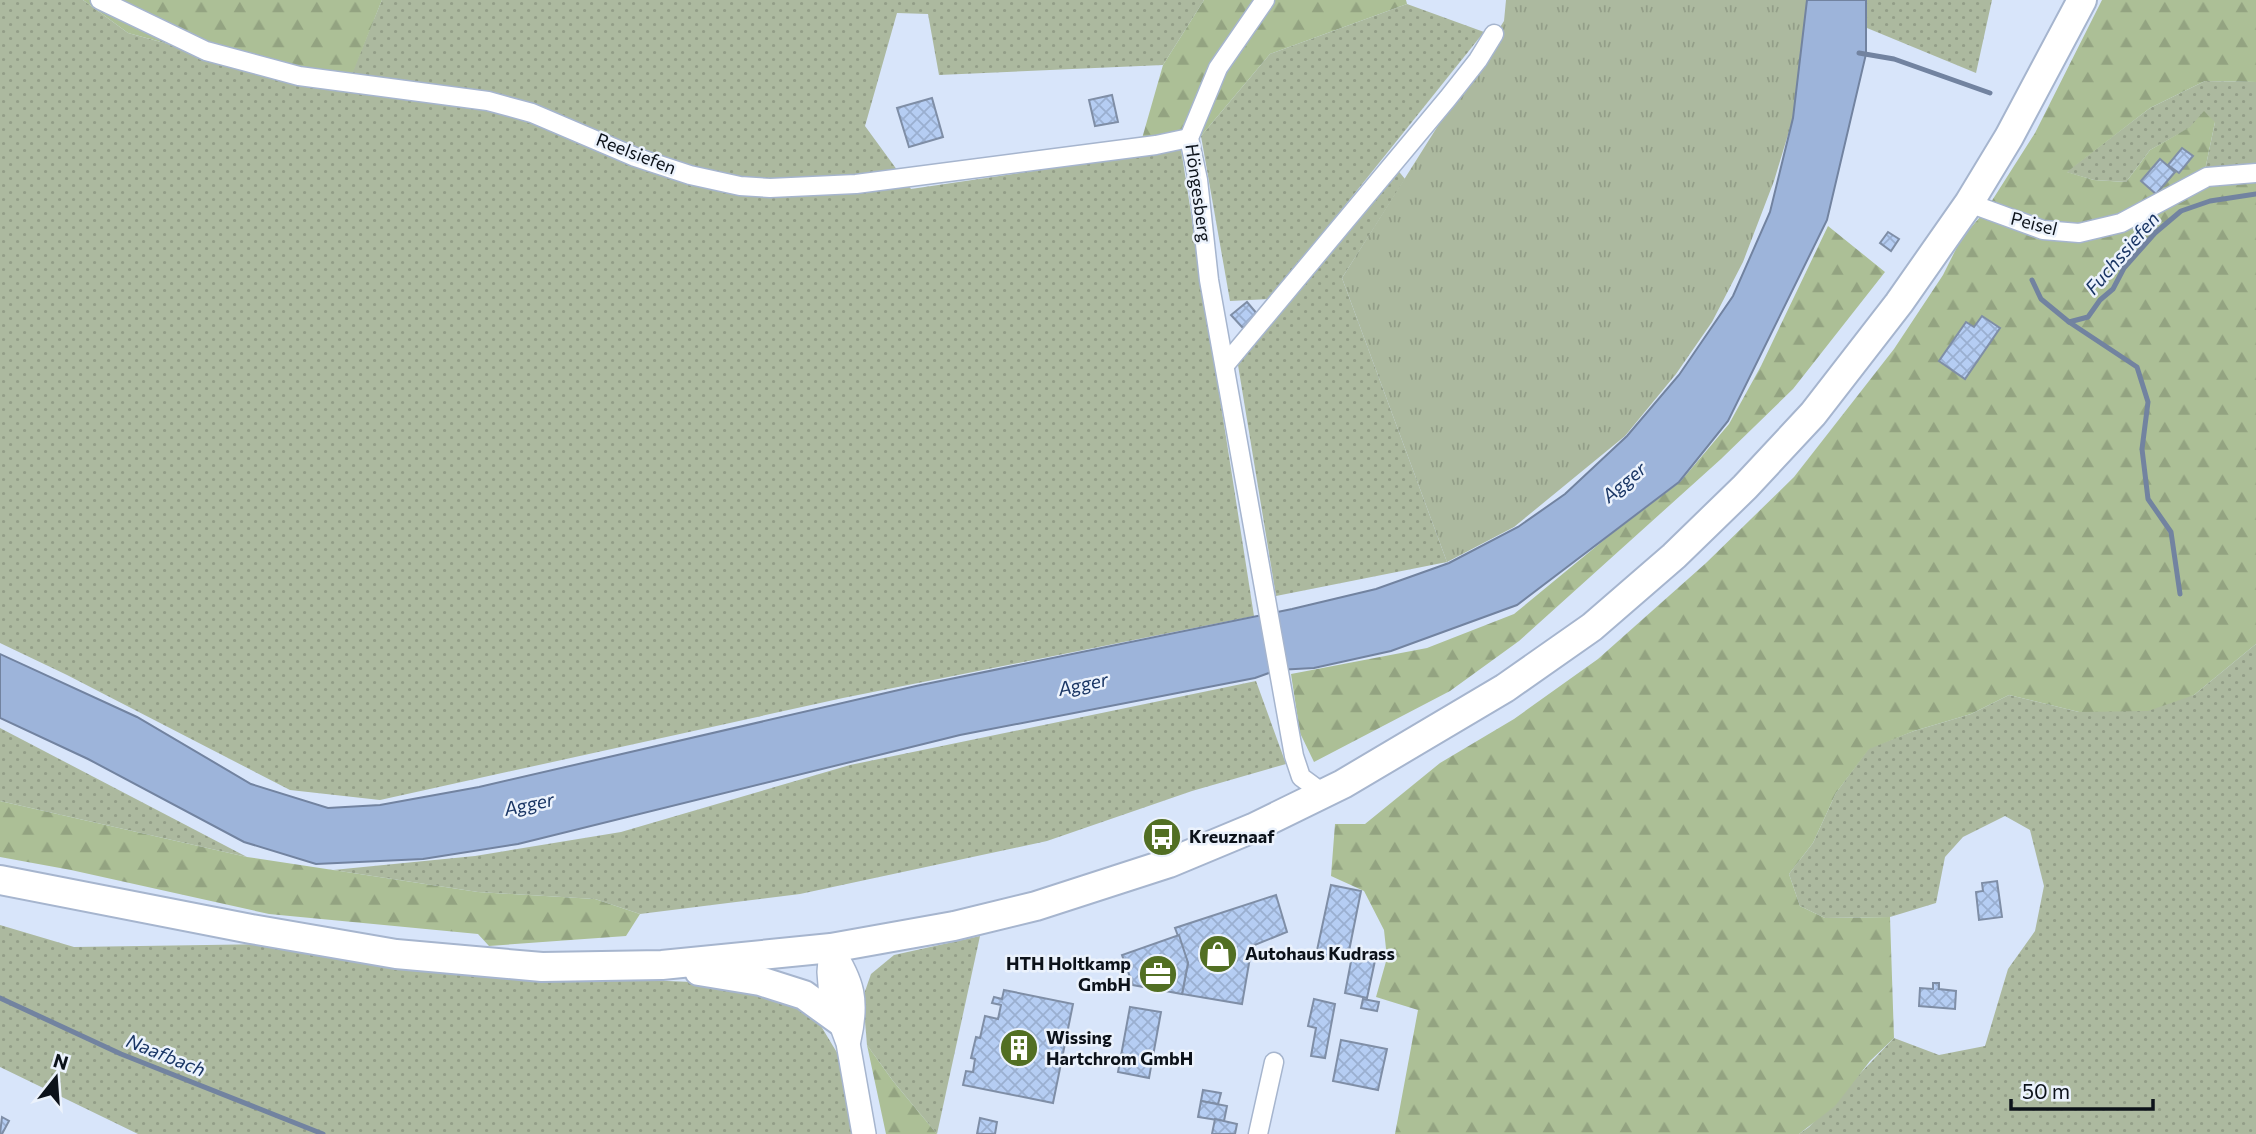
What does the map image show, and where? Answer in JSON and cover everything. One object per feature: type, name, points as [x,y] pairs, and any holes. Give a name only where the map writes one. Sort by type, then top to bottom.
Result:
[{"type":"main road","points":[[0,880],[396,954],[542,967],[662,965],[831,948],[954,926],[1036,906],[1169,863],[1253,828],[1324,794],[1505,688],[1592,628],[1674,556],[1745,487],[1813,414],[1899,303],[1969,203],[2082,0]]},
{"type":"main road","points":[[662,965],[760,981],[804,995],[844,1032]]},
{"type":"street","name":"Reelsiefen","points":[[100,0],[206,51],[299,76],[488,101],[532,113],[635,157],[690,175],[740,186],[770,188],[856,184],[1156,145],[1189,138]]},
{"type":"street","name":"Höngesberg","points":[[1265,0],[1218,68],[1189,138],[1198,180],[1209,280],[1290,736],[1301,777],[1324,794]]},
{"type":"street","points":[[1225,365],[1448,98],[1478,60],[1494,34]]},
{"type":"street","name":"Peisel","points":[[1969,203],[2043,230],[2079,233],[2121,223],[2207,177],[2256,173]]},
{"type":"street","points":[[831,948],[831,997],[844,1032],[864,1132]]},
{"type":"street","points":[[1258,1134],[1273,1062]]},
{"type":"green space","points":[[0,0],[83,0],[128,33],[344,92],[382,0],[1204,0],[1163,65],[939,75],[928,14],[897,13],[865,126],[911,189],[1181,149],[1254,616],[843,698],[380,800],[290,790],[0,643]]},
{"type":"green space","points":[[83,0],[382,0],[345,92],[128,33]]},
{"type":"green space","points":[[1204,0],[1406,0],[1407,4],[1270,54],[1201,136],[1181,149],[1137,156],[1163,65]]},
{"type":"green space","points":[[1506,0],[1807,0],[1793,118],[1774,181],[1743,262],[1712,322],[1676,374],[1625,436],[1514,527],[1447,562],[1342,278],[1504,21]]},
{"type":"green space","points":[[1866,0],[1992,0],[1976,73],[1867,28]]},
{"type":"green space","points":[[2102,0],[2256,0],[2256,82],[2205,81],[2150,108],[2067,172],[2094,180],[2126,182],[2150,150],[2190,127],[2204,111],[2215,122],[2205,170],[2256,166],[2256,644],[2194,695],[2148,711],[2079,712],[2009,695],[1971,714],[1914,731],[1869,749],[1836,793],[1813,843],[1789,874],[1800,906],[1825,918],[1890,917],[1894,1038],[1870,1061],[1835,1106],[1799,1134],[1395,1134],[1418,1010],[1376,997],[1387,958],[1384,930],[1364,891],[1331,876],[1335,824],[1365,824],[1440,763],[1514,719],[1598,659],[1706,563],[1794,477],[1894,349],[1943,275],[1961,239],[1986,210],[2035,133]]},
{"type":"green space","points":[[1407,4],[1484,32],[1270,299],[1230,301],[1201,136],[1270,54]]},
{"type":"green space","points":[[2205,81],[2256,82],[2256,166],[2205,170],[2215,122],[2191,127],[2150,150],[2126,182],[2094,180],[2066,172],[2150,108]]},
{"type":"green space","points":[[1396,168],[1405,179],[1342,278],[1447,562],[1276,596],[1238,365]]},
{"type":"green space","points":[[1828,226],[1885,272],[1793,389],[1721,459],[1519,641],[1450,691],[1314,762],[1300,733],[1291,674],[1427,648],[1514,614],[1680,482],[1729,424],[1761,366]]},
{"type":"green space","points":[[2256,644],[2256,1134],[1799,1134],[1809,1127],[1894,1038],[1939,1055],[1985,1046],[2008,969],[2035,931],[2044,886],[2030,830],[2005,816],[1963,837],[1945,857],[1936,903],[1890,917],[1825,918],[1800,906],[1789,874],[1813,843],[1836,793],[1869,748],[1971,714],[2009,695],[2079,712],[2194,695]]},
{"type":"green space","points":[[1256,681],[1286,764],[1192,791],[1047,841],[800,894],[640,914],[595,899],[478,892],[333,870],[475,856],[621,832],[850,765]]},
{"type":"green space","points":[[0,728],[247,857],[0,801]]},
{"type":"green space","points":[[0,801],[247,857],[478,892],[595,899],[640,914],[626,936],[489,946],[478,934],[269,914],[0,857]]},
{"type":"green space","points":[[0,925],[74,947],[267,944],[414,971],[693,982],[784,995],[812,1011],[839,1056],[853,1134],[138,1134],[0,1067]]},
{"type":"green space","points":[[980,936],[937,1134],[867,1045],[863,997],[871,974],[894,955]]},
{"type":"green space","points":[[867,1045],[893,1081],[937,1134],[886,1134]]},
{"type":"water","name":"Agger","points":[[1807,0],[1866,0],[1866,54],[1827,220],[1728,421],[1679,482],[1517,605],[1391,651],[1314,668],[1277,670],[1255,678],[960,735],[518,844],[423,859],[316,864],[244,842],[88,759],[0,718],[0,654],[137,717],[251,784],[328,808],[380,805],[479,787],[916,686],[1292,609],[1376,589],[1449,563],[1518,527],[1565,494],[1627,436],[1679,375],[1733,296],[1770,212],[1793,118]]},
{"type":"building","points":[[1112,95],[1118,122],[1095,126],[1089,100]]},
{"type":"building","points":[[932,98],[943,137],[909,147],[897,108]]},
{"type":"building","points":[[2182,148],[2193,156],[2179,173],[2168,165]]},
{"type":"building","points":[[2160,159],[2175,172],[2156,194],[2141,181]]},
{"type":"building","points":[[1888,232],[1899,239],[1891,251],[1880,243]]},
{"type":"building","points":[[1247,302],[1258,315],[1243,328],[1231,315]]},
{"type":"building","points":[[1982,316],[2000,328],[1965,379],[1939,361],[1966,322],[1974,327]]},
{"type":"building","points":[[1997,881],[2002,917],[1979,920],[1976,892],[1983,891],[1982,883]]},
{"type":"building","points":[[1331,885],[1361,891],[1347,961],[1316,955]]},
{"type":"building","name":"Autohaus Kudrass","points":[[1276,895],[1287,932],[1252,946],[1242,1004],[1182,994],[1188,963],[1175,928]]},
{"type":"building","name":"HTH Holtkamp GmbH","points":[[1179,935],[1188,963],[1182,994],[1133,985],[1122,955]]},
{"type":"building","points":[[1353,951],[1376,956],[1367,998],[1345,993]]},
{"type":"building","points":[[1933,983],[1939,983],[1939,989],[1956,991],[1955,1009],[1919,1006],[1920,988],[1933,989]]},
{"type":"building","name":"Wissing Hartchrom GmbH","points":[[1004,990],[1073,1004],[1053,1103],[963,1085],[966,1071],[973,1072],[975,1059],[971,1058],[976,1037],[980,1038],[985,1016],[998,1019],[1001,1005],[992,1003],[994,997],[1002,999]]},
{"type":"building","points":[[1314,999],[1335,1004],[1325,1058],[1311,1056],[1316,1028],[1308,1026]]},
{"type":"building","points":[[1363,999],[1379,1002],[1377,1011],[1361,1008]]},
{"type":"building","points":[[1130,1007],[1161,1012],[1149,1078],[1118,1072]]},
{"type":"building","points":[[1341,1040],[1387,1049],[1378,1090],[1333,1081]]},
{"type":"building","points":[[1203,1090],[1221,1093],[1218,1104],[1201,1101]]},
{"type":"building","points":[[1201,1101],[1227,1106],[1224,1121],[1198,1117]]},
{"type":"building","points":[[2,1117],[9,1121],[0,1134]]},
{"type":"building","points":[[980,1118],[997,1122],[995,1134],[977,1134]]},
{"type":"building","points":[[1215,1119],[1237,1124],[1235,1134],[1212,1134]]},
{"type":"waterway","points":[[1859,53],[1894,59],[1990,93]]},
{"type":"waterway","name":"Fuchssiefen","points":[[2032,280],[2041,299],[2069,322],[2088,317],[2100,300],[2113,289],[2124,268],[2155,233],[2181,211],[2210,201],[2256,194]]},
{"type":"waterway","points":[[2069,322],[2137,367],[2148,402],[2142,449],[2148,499],[2171,532],[2180,594]]},
{"type":"waterway","name":"Naafbach","points":[[0,998],[121,1054],[323,1134]]},
{"type":"place","name":"Kreuznaaf","points":[[1162,837]]},
{"type":"place","name":"Autohaus Kudrass","points":[[1218,954]]},
{"type":"place","name":"HTH Holtkamp GmbH","points":[[1158,974]]},
{"type":"place","name":"Wissing Hartchrom GmbH","points":[[1019,1048]]}]
